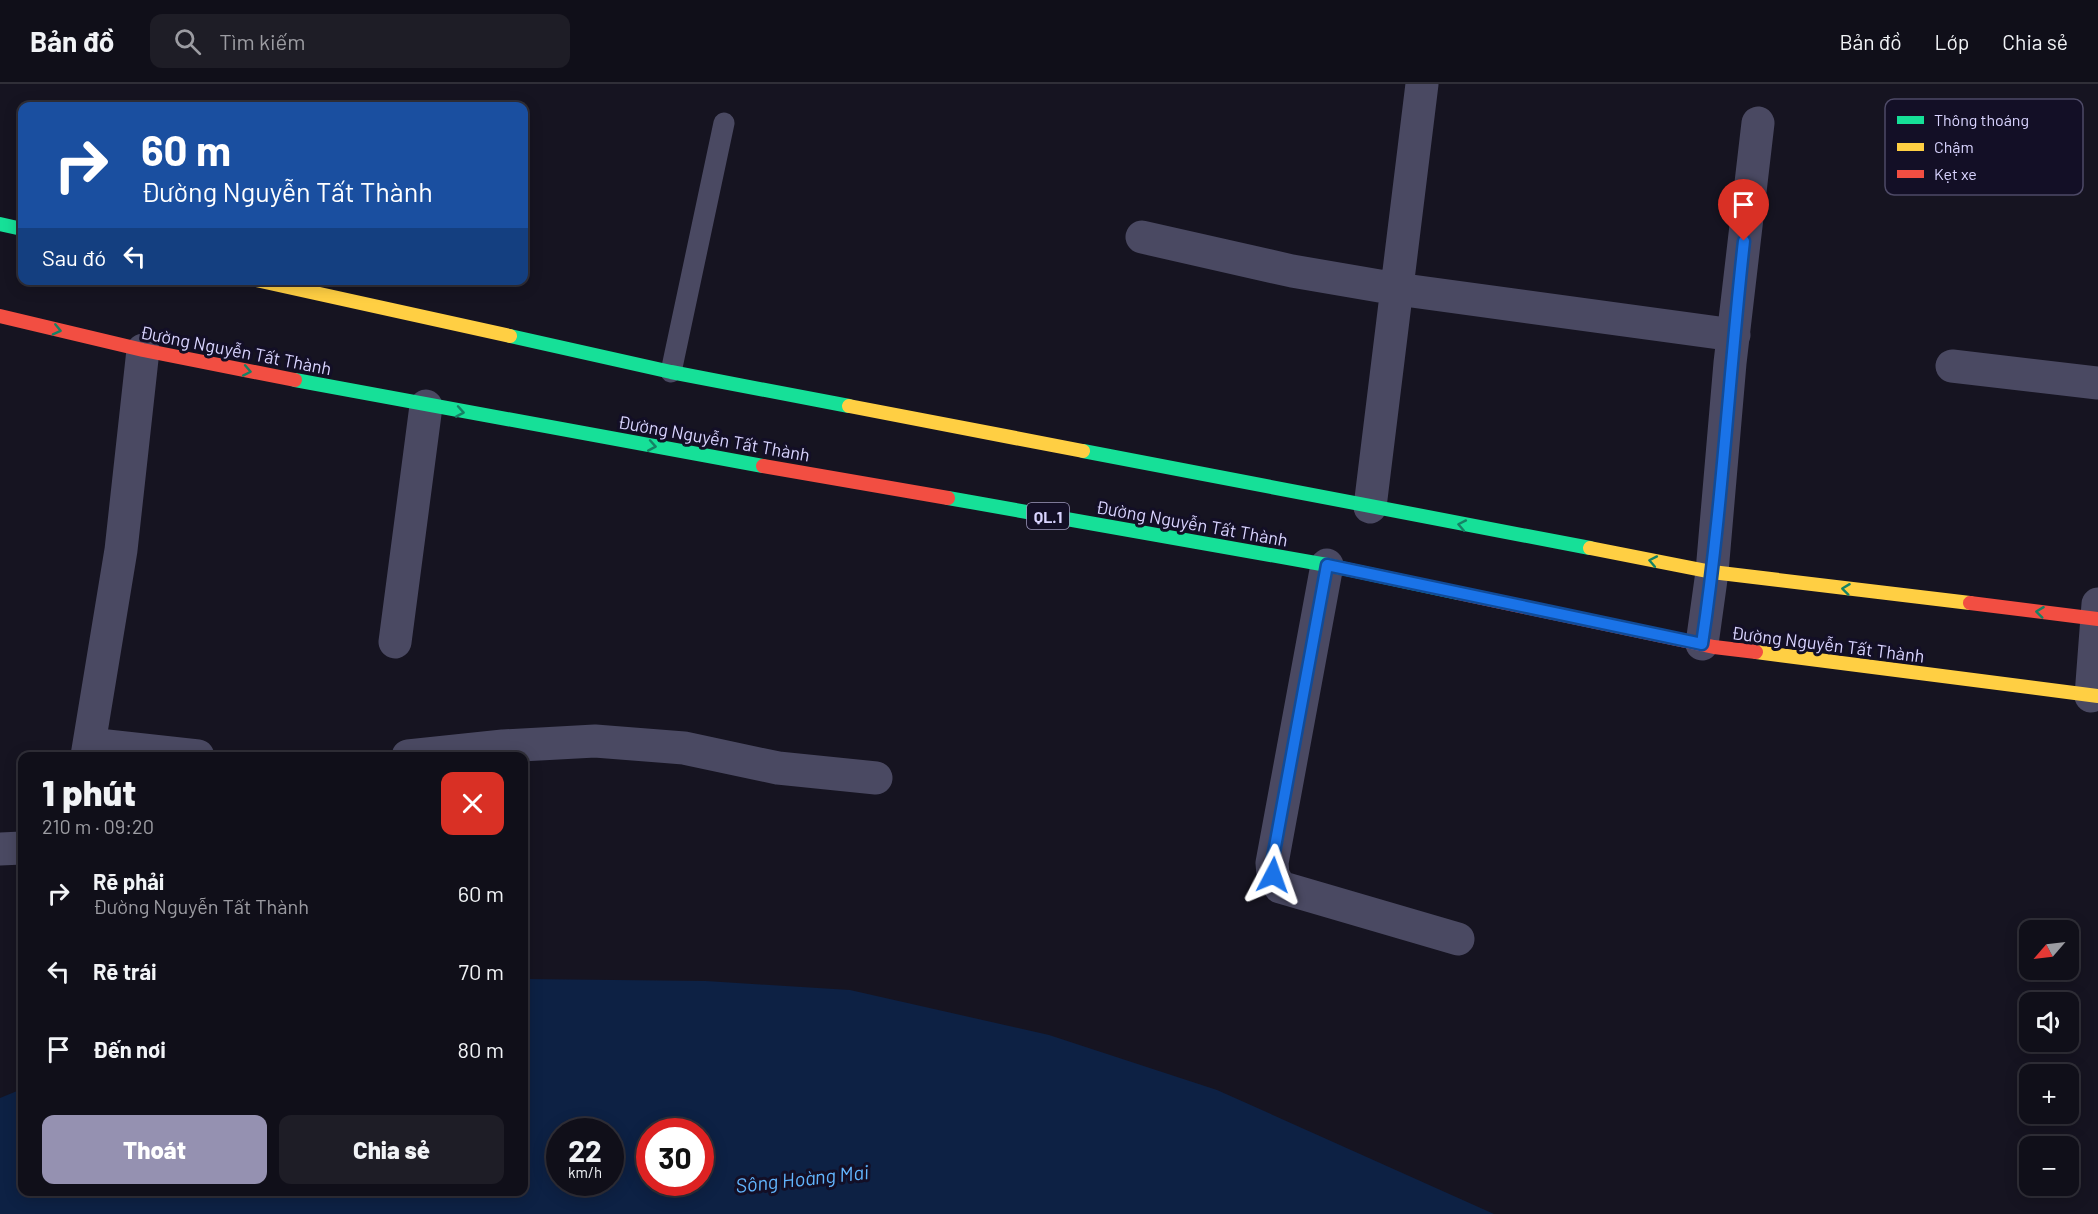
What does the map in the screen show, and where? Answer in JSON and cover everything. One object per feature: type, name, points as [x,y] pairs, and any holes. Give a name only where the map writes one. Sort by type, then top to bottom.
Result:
[{"type":"highway","points":[[0,224],[18,228]]},
{"type":"highway","points":[[279,285],[671,372],[1712,572],[2098,614]]},
{"type":"highway","name":"Đường Nguyễn Tất Thành","points":[[0,316],[143,350],[426,406],[1327,565],[1702,644],[2094,696]]},
{"type":"street","points":[[1370,507],[1422,84]]},
{"type":"street","points":[[1702,644],[1712,572],[1734,335],[1758,123]]},
{"type":"street","points":[[1142,237],[1292,271],[1397,289],[1734,335]]},
{"type":"street","points":[[125,752],[88,750],[103,672],[121,550],[143,350]]},
{"type":"street","points":[[1952,366],[2098,383]]},
{"type":"street","points":[[396,642],[426,406]]},
{"type":"street","points":[[1327,565],[1272,863],[1273,875],[1281,887],[1458,939]]},
{"type":"street","points":[[2094,696],[2098,614]]},
{"type":"street","points":[[446,752],[595,741],[684,748],[778,768],[876,778]]},
{"type":"street","points":[[0,849],[18,848]]},
{"type":"lane","points":[[671,372],[724,123]]},
{"type":"water","name":"Sông Hoàng Mai","points":[[528,979],[706,981],[850,990],[1049,1035],[1217,1090],[1494,1214],[0,1214],[0,1098],[18,1091],[18,1196],[528,1196]]},
{"type":"traffic: fast","points":[[0,224],[18,228]]},
{"type":"traffic: fast","points":[[510,336],[671,372],[849,406]]},
{"type":"traffic: fast","points":[[295,380],[763,466]]},
{"type":"traffic: fast","points":[[1083,451],[1590,548]]},
{"type":"traffic: fast","points":[[948,498],[1327,565],[1458,593]]},
{"type":"traffic: slow","points":[[279,285],[510,336]]},
{"type":"traffic: slow","points":[[849,406],[1083,451]]},
{"type":"traffic: slow","points":[[1590,548],[1712,572],[1970,603]]},
{"type":"traffic: slow","points":[[1756,652],[2098,696]]},
{"type":"traffic: jam","points":[[0,316],[143,350],[295,380]]},
{"type":"traffic: jam","points":[[763,466],[948,498]]},
{"type":"traffic: jam","points":[[1458,593],[1714,647],[1756,652]]},
{"type":"traffic: jam","points":[[1970,603],[2098,619]]},
{"type":"route","points":[[1273,875],[1272,863],[1327,565],[1702,644],[1712,572],[1730,363],[1744,241]]}]
